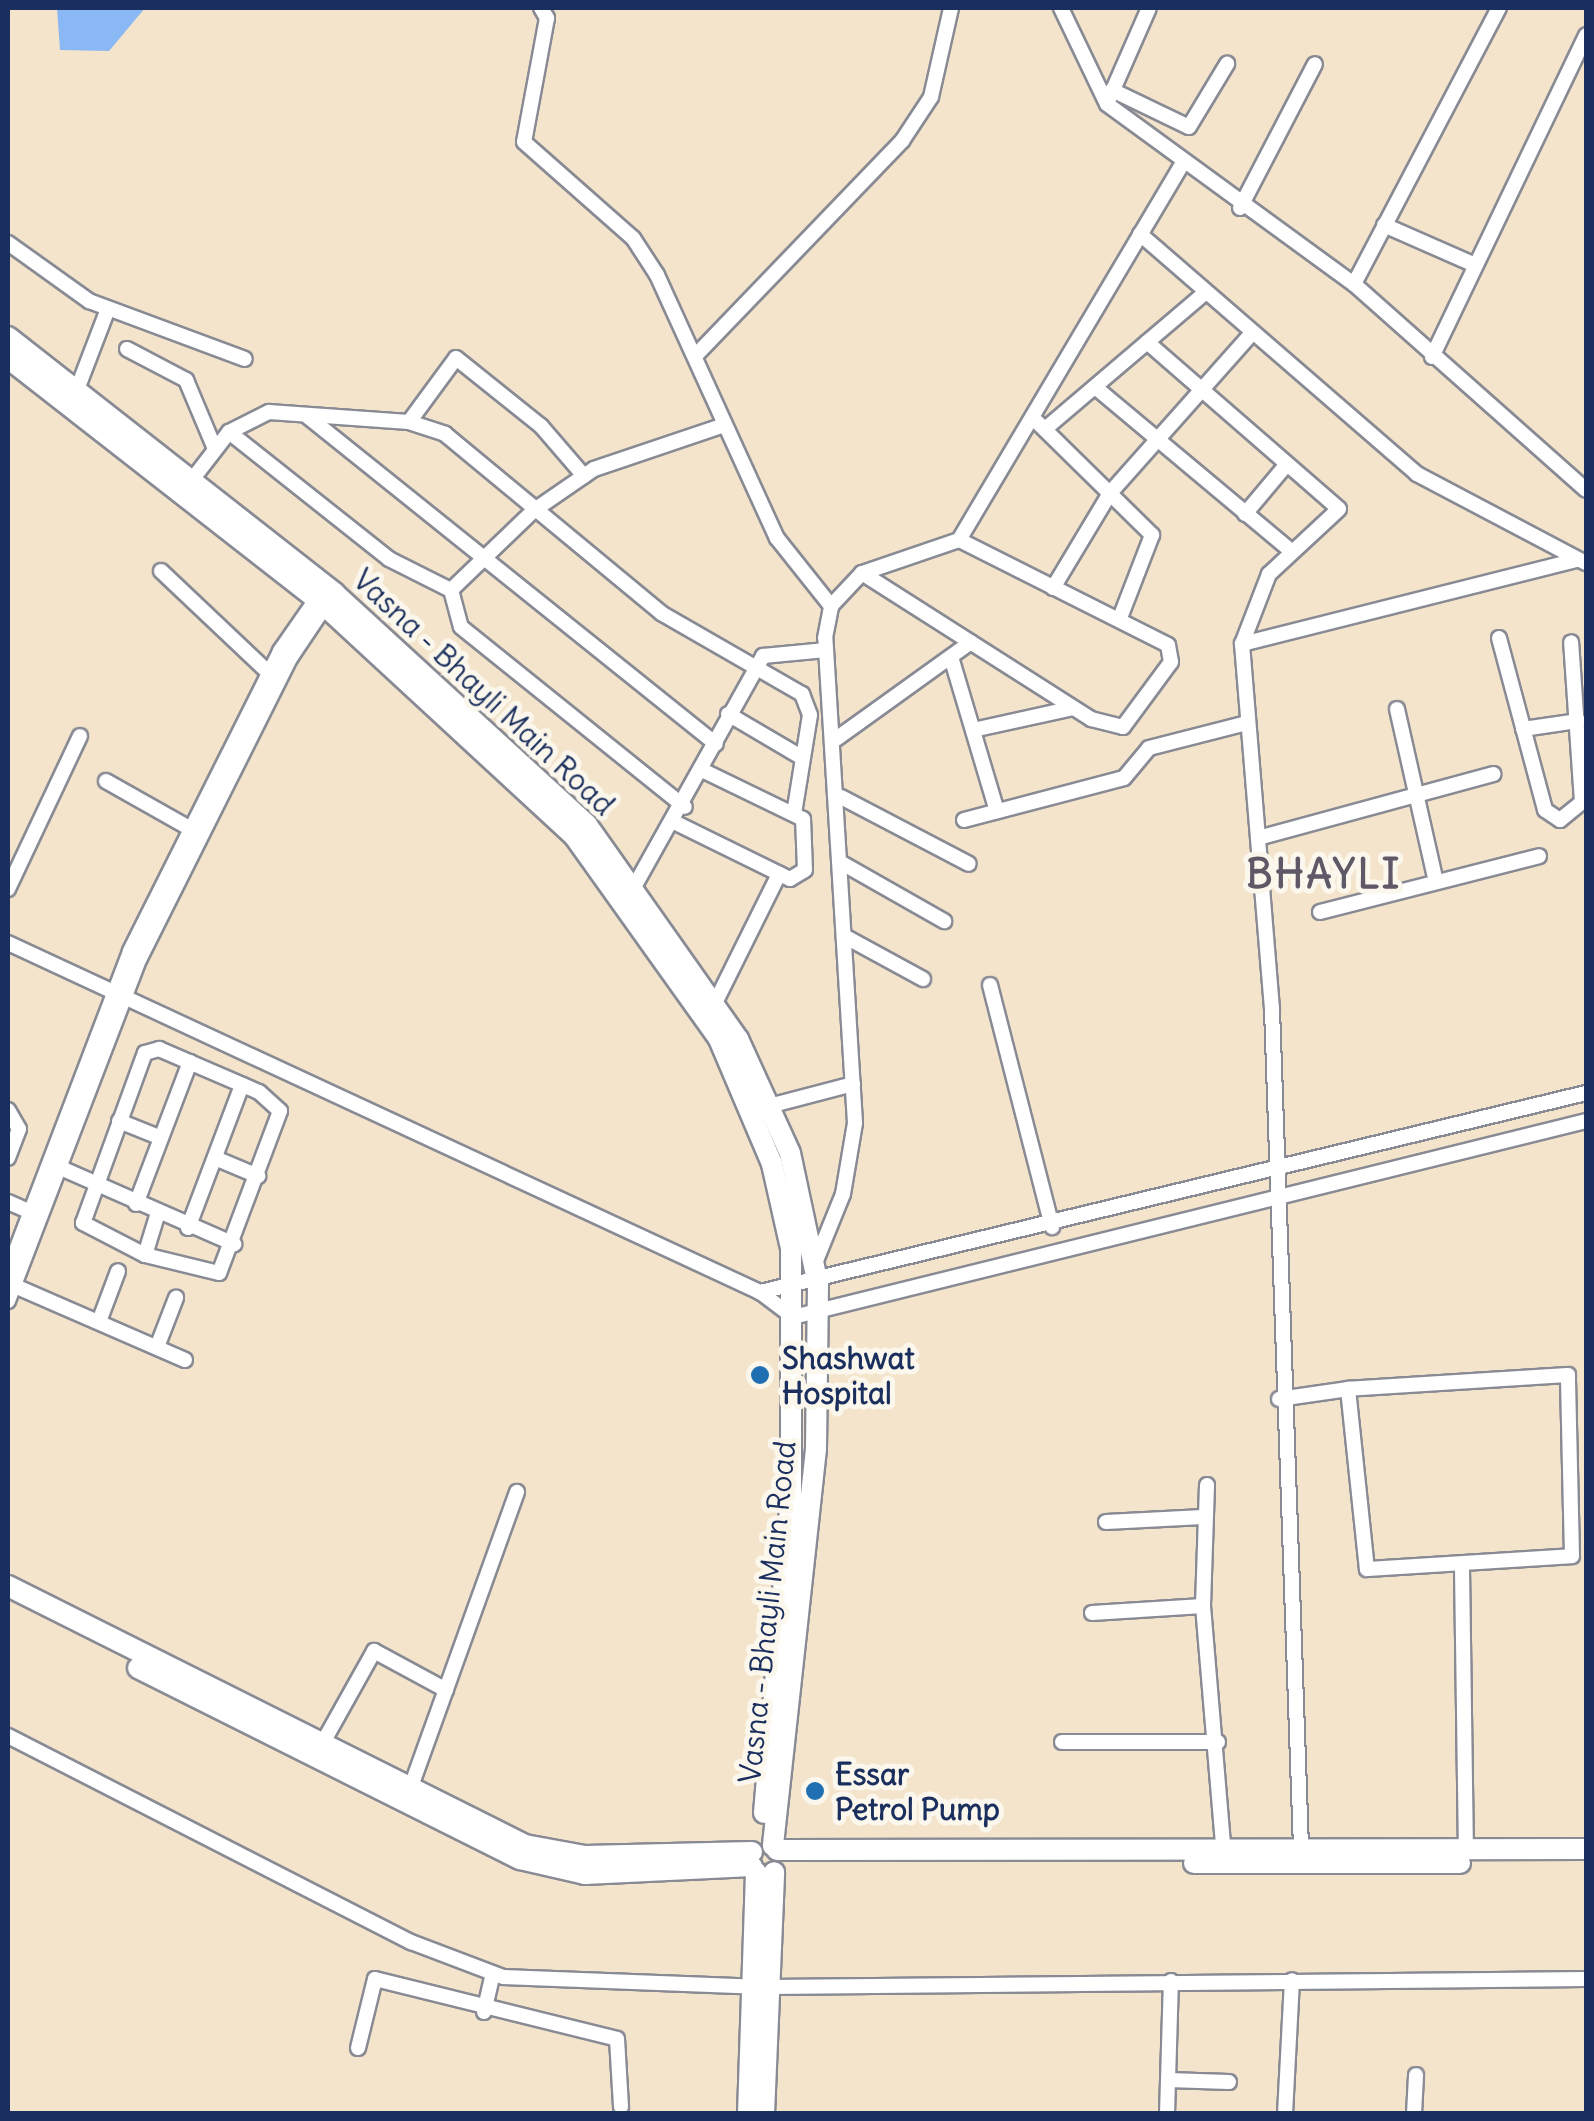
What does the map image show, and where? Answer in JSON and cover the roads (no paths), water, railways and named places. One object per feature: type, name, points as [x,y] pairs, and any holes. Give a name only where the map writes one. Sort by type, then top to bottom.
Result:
[{"type":"main road","name":"Vasna - Bhayli Main Road","points":[[8,337],[78,387],[588,825],[716,1001],[769,1106],[804,1202],[818,1284],[816,1448],[766,1859]]},
{"type":"main road","name":"Vasna - Bhayli Main Road","points":[[8,358],[189,484]]},
{"type":"main road","name":"Vasna - Bhayli Main Road","points":[[325,596],[575,836],[696,998],[772,1164],[794,1318],[791,1498],[766,1859],[764,2114]]},
{"type":"main road","points":[[8,1586],[321,1746],[407,1799]]},
{"type":"main road","points":[[8,1601],[407,1799],[558,1853],[766,1859],[1224,1856],[1586,1863]]},
{"type":"main road","points":[[1224,1856],[1301,1849],[1586,1849]]},
{"type":"main road","name":"Vasna - Bhayli Main Road","points":[[748,2114],[762,1987]]},
{"type":"street","points":[[541,8],[546,18],[524,142],[633,238],[697,354],[725,426],[777,538],[831,606]]},
{"type":"street","points":[[697,354],[902,142],[931,97],[951,8]]},
{"type":"street","points":[[1061,8],[1110,97],[1181,166],[1354,284],[1586,490]]},
{"type":"street","points":[[1110,97],[1149,8]]},
{"type":"street","points":[[1354,284],[1499,8]]},
{"type":"street","points":[[1432,357],[1473,264],[1586,35]]},
{"type":"street","points":[[1110,97],[1190,127],[1227,64]]},
{"type":"street","points":[[1240,208],[1315,64]]},
{"type":"street","points":[[815,1262],[843,1194],[853,1084],[840,862],[841,797],[826,650],[831,606],[862,572],[959,540],[1181,166]]},
{"type":"street","points":[[1384,224],[1473,264]]},
{"type":"street","points":[[1140,234],[1417,474],[1582,562]]},
{"type":"street","points":[[8,243],[108,309],[245,359]]},
{"type":"street","points":[[1046,430],[1206,292]]},
{"type":"street","points":[[78,387],[108,309]]},
{"type":"street","points":[[1053,588],[1110,493],[1252,332]]},
{"type":"street","points":[[1148,342],[1339,509],[1292,552],[1256,594],[1242,644],[1278,1170],[1275,1202],[1279,1399],[1301,1849]]},
{"type":"street","points":[[127,349],[186,380],[216,448]]},
{"type":"street","points":[[409,422],[456,358],[542,426],[584,476]]},
{"type":"street","points":[[1094,388],[1292,552]]},
{"type":"street","points":[[189,484],[228,432],[269,412],[409,422],[458,443],[533,510],[661,612],[756,666],[808,704],[794,814]]},
{"type":"street","points":[[305,414],[487,553],[716,744]]},
{"type":"street","points":[[1032,418],[1110,493],[1154,546],[1120,618]]},
{"type":"street","points":[[451,590],[533,510],[584,476],[725,426]]},
{"type":"street","points":[[228,432],[390,560],[451,590]]},
{"type":"street","points":[[1246,514],[1288,464]]},
{"type":"street","points":[[862,572],[1073,708],[1116,730],[1171,662],[1168,645],[959,540]]},
{"type":"street","points":[[1242,644],[1582,562]]},
{"type":"street","points":[[161,572],[269,673]]},
{"type":"street","points":[[451,590],[460,627],[685,806]]},
{"type":"street","points":[[8,1301],[10,1279],[35,1214],[191,829],[269,673],[325,596]]},
{"type":"street","points":[[120,997],[290,657],[325,596]]},
{"type":"street","points":[[1500,638],[1545,810],[1560,820],[1582,802],[1583,748],[1571,642]]},
{"type":"street","points":[[836,739],[971,642]]},
{"type":"street","points":[[634,887],[676,823],[728,714],[756,666],[774,648],[826,650]]},
{"type":"street","points":[[951,657],[997,811]]},
{"type":"street","points":[[973,730],[1073,708]]},
{"type":"street","points":[[1397,709],[1436,882]]},
{"type":"street","points":[[728,714],[802,757]]},
{"type":"street","points":[[1524,728],[1578,721]]},
{"type":"street","points":[[964,820],[1124,778],[1149,748],[1247,723]]},
{"type":"street","points":[[8,889],[80,736]]},
{"type":"street","points":[[676,823],[779,874],[797,878],[805,870],[808,828],[794,814],[704,771]]},
{"type":"street","points":[[1258,838],[1492,774]]},
{"type":"street","points":[[106,781],[191,829]]},
{"type":"street","points":[[841,797],[968,864]]},
{"type":"street","points":[[1320,912],[1539,856]]},
{"type":"street","points":[[840,862],[944,920]]},
{"type":"street","points":[[716,1001],[779,874]]},
{"type":"street","points":[[844,936],[923,978]]},
{"type":"street","points":[[8,942],[760,1292],[794,1318],[1275,1202],[1586,1121]]},
{"type":"street","points":[[990,985],[1052,1227]]},
{"type":"street","points":[[145,1052],[190,1062],[242,1085],[280,1111],[234,1244],[219,1274],[145,1255],[84,1226],[96,1182],[145,1052]]},
{"type":"street","points":[[136,1204],[190,1062]]},
{"type":"street","points":[[769,1106],[853,1084]]},
{"type":"street","points":[[188,1228],[242,1085]]},
{"type":"street","points":[[760,1292],[818,1284],[1586,1093]]},
{"type":"street","points":[[8,1110],[19,1129],[8,1158]]},
{"type":"street","points":[[119,1121],[161,1138]]},
{"type":"street","points":[[215,1158],[258,1176]]},
{"type":"street","points":[[54,1165],[96,1182],[157,1216],[234,1244]]},
{"type":"street","points":[[8,1202],[35,1214]]},
{"type":"street","points":[[145,1255],[157,1216]]},
{"type":"street","points":[[100,1319],[118,1271]]},
{"type":"street","points":[[10,1279],[185,1360]]},
{"type":"street","points":[[157,1347],[176,1298]]},
{"type":"street","points":[[1279,1399],[1348,1389],[1568,1375],[1572,1556],[1462,1568],[1366,1570],[1348,1389]]},
{"type":"street","points":[[1207,1486],[1203,1606],[1218,1742],[1224,1856]]},
{"type":"street","points":[[407,1799],[517,1492]]},
{"type":"street","points":[[1106,1522],[1203,1518]]},
{"type":"street","points":[[1462,1568],[1466,1849]]},
{"type":"street","points":[[1092,1613],[1203,1606]]},
{"type":"street","points":[[321,1746],[374,1651],[446,1690]]},
{"type":"street","points":[[8,1736],[411,1942],[493,1974],[762,1987],[1586,1980]]},
{"type":"street","points":[[1062,1742],[1218,1742]]},
{"type":"street","points":[[484,2012],[493,1974]]},
{"type":"street","points":[[358,2048],[375,1980],[484,2012],[617,2039],[621,2107]]},
{"type":"street","points":[[1285,2114],[1292,1980]]},
{"type":"street","points":[[1167,2114],[1171,1981]]},
{"type":"street","points":[[1414,2114],[1416,2075]]},
{"type":"street","points":[[1168,2080],[1229,2082]]},
{"type":"water","points":[[57,8],[145,8],[109,51],[60,50]]},
{"type":"place","name":"Shashwat Hospital","points":[[760,1375]]},
{"type":"place","name":"Essar Petrol Pump","points":[[815,1791]]},
{"type":"district","name":"BHAYLI","points":[[1324,874]]}]
